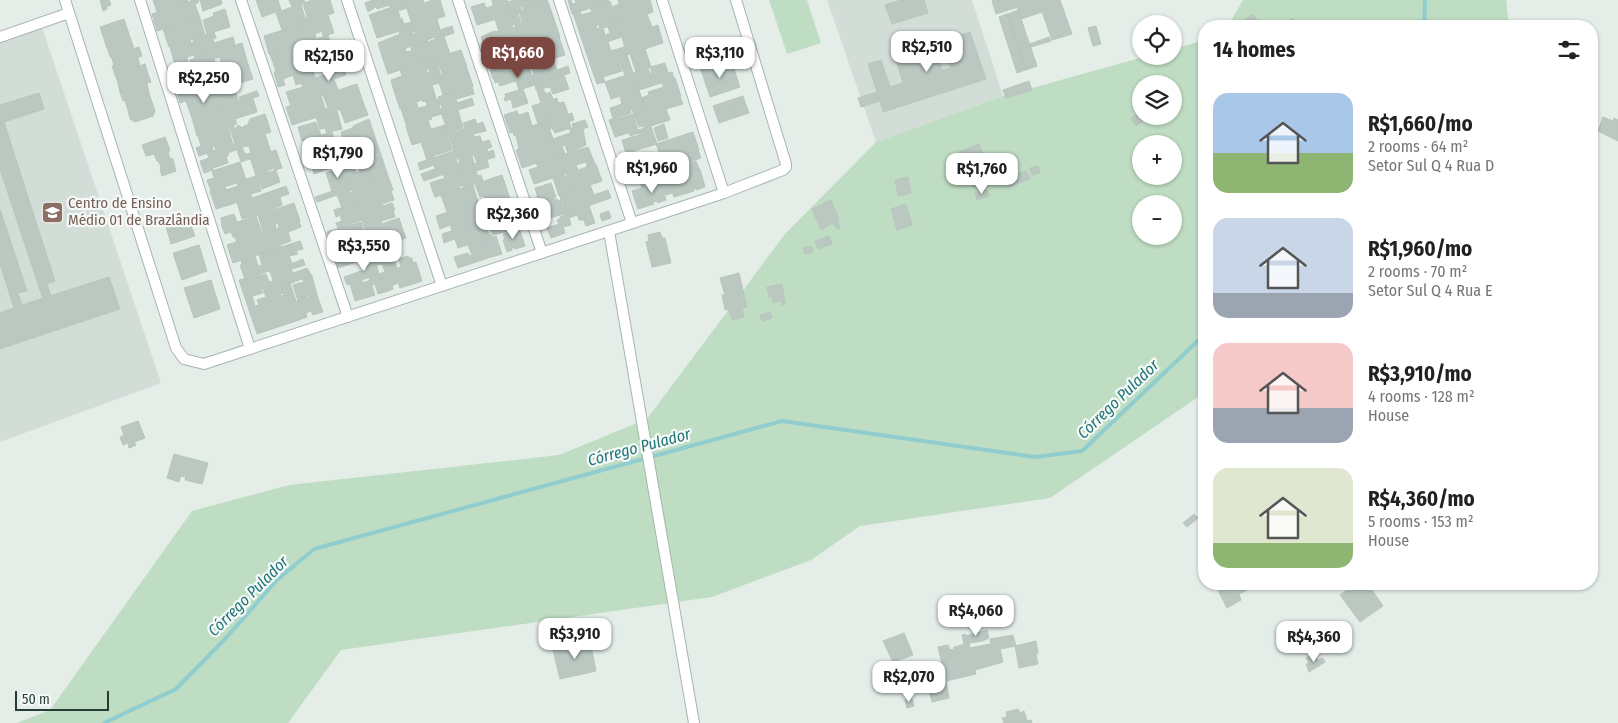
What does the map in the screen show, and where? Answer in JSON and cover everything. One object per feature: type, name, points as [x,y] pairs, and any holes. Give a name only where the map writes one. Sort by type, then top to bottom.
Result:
[{"type":"street","points":[[65,0],[176,348],[184,359],[204,364],[724,193],[783,170],[786,164],[736,0]]},
{"type":"street","points":[[140,0],[250,349]]},
{"type":"street","points":[[242,0],[348,317]]},
{"type":"street","points":[[347,0],[442,286]]},
{"type":"street","points":[[458,0],[542,253]]},
{"type":"street","points":[[559,0],[632,223]]},
{"type":"street","points":[[662,0],[724,193]]},
{"type":"street","points":[[0,37],[69,13]]},
{"type":"street","points":[[609,231],[694,723]]},
{"type":"shaded area","points":[[827,0],[972,0],[1003,96],[876,142]]},
{"type":"shaded area","name":"Centro de Ensino Médio 01 de Brazlândia","points":[[42,27],[161,383],[0,442],[0,40]]},
{"type":"green space","points":[[769,0],[807,0],[821,43],[787,54]]},
{"type":"green space","points":[[1243,0],[1506,0],[1508,20],[1231,20]]},
{"type":"green space","points":[[1198,42],[1198,397],[1050,498],[860,526],[811,560],[712,597],[341,650],[288,723],[17,723],[50,710],[192,511],[289,485],[559,455],[647,419],[785,234],[876,142],[1003,96],[1132,60],[1132,65],[1182,65],[1182,47]]},
{"type":"building","points":[[100,0],[109,0],[111,5],[103,11]]},
{"type":"building","points":[[153,0],[187,0],[188,2],[157,12]]},
{"type":"building","points":[[198,0],[199,2],[195,4],[200,18],[194,20],[188,2]]},
{"type":"building","points":[[200,0],[221,0],[222,4],[203,11]]},
{"type":"building","points":[[256,0],[278,0],[281,10],[262,17]]},
{"type":"building","points":[[289,0],[304,0],[305,3],[292,7]]},
{"type":"building","points":[[313,0],[330,0],[334,13],[298,24],[292,7],[301,4],[305,18],[307,17],[303,3]]},
{"type":"building","points":[[373,0],[387,0],[389,5],[377,9],[376,7],[368,12],[365,3]]},
{"type":"building","points":[[388,0],[404,0],[407,8],[371,20],[369,15],[389,8],[391,11]]},
{"type":"building","points":[[404,0],[423,0],[424,3],[407,8]]},
{"type":"building","points":[[433,0],[440,0],[445,16],[413,27],[407,9]]},
{"type":"building","points":[[492,0],[496,0],[503,17],[477,25],[471,7],[484,3],[486,8],[493,6]]},
{"type":"building","points":[[497,0],[507,0],[511,14],[503,17]]},
{"type":"building","points":[[515,0],[547,0],[548,2],[524,10],[520,6],[522,11],[511,14],[507,2]]},
{"type":"building","points":[[568,0],[571,0],[572,4],[576,3],[575,0],[608,0],[609,2],[572,14]]},
{"type":"building","points":[[618,0],[650,0],[652,7],[616,19],[612,7],[619,4]]},
{"type":"building","points":[[901,0],[924,0],[928,13],[892,24],[885,5]]},
{"type":"building","points":[[1015,0],[1018,7],[996,14],[992,1]]},
{"type":"building","points":[[1015,0],[1038,0],[1042,12],[1021,19]]},
{"type":"building","points":[[1038,0],[1060,0],[1072,34],[1052,40]]},
{"type":"building","points":[[610,1],[616,19],[579,31],[573,13],[580,11],[581,15],[592,12],[590,8]]},
{"type":"building","points":[[188,2],[194,19],[157,31],[152,14]]},
{"type":"building","points":[[548,2],[554,19],[524,29],[520,14],[518,14],[523,29],[517,31],[511,14]]},
{"type":"building","points":[[292,7],[298,25],[282,30],[276,13]]},
{"type":"building","points":[[652,7],[653,12],[647,14],[652,27],[622,37],[616,19]]},
{"type":"building","points":[[225,9],[230,27],[207,34],[203,20],[214,16],[213,13]]},
{"type":"building","points":[[1018,10],[1037,66],[1026,70],[1008,14]]},
{"type":"building","points":[[398,11],[400,17],[396,20],[402,18],[404,24],[411,22],[413,27],[377,38],[371,20]]},
{"type":"building","points":[[511,14],[515,24],[512,25],[513,28],[515,27],[517,32],[483,43],[481,37],[494,31],[499,32],[495,19]]},
{"type":"building","points":[[1007,14],[1025,70],[1017,73],[999,17]]},
{"type":"building","points":[[1008,14],[1026,70],[1025,70]]},
{"type":"building","points":[[1252,14],[1258,20],[1245,20]]},
{"type":"building","points":[[328,15],[334,33],[323,36],[322,31],[315,34],[316,38],[304,43],[298,24]]},
{"type":"building","points":[[200,18],[205,35],[199,37],[194,20]]},
{"type":"building","points":[[124,19],[131,40],[107,48],[100,27]]},
{"type":"building","points":[[437,19],[440,30],[452,26],[454,33],[436,39],[435,37],[419,45],[413,27]]},
{"type":"building","points":[[554,19],[560,37],[523,49],[517,31]]},
{"type":"building","points":[[616,19],[622,37],[585,49],[579,31],[596,25],[597,29],[603,28],[605,35],[610,33],[608,27],[600,28],[599,25]]},
{"type":"building","points":[[194,20],[199,37],[192,40],[185,22]]},
{"type":"building","points":[[185,22],[191,40],[169,47],[163,29]]},
{"type":"building","points":[[298,25],[304,42],[269,54],[264,36]]},
{"type":"building","points":[[658,25],[663,43],[627,55],[622,37]]},
{"type":"building","points":[[1096,26],[1101,44],[1093,46],[1088,28]]},
{"type":"building","points":[[413,27],[414,31],[412,32],[415,34],[418,44],[382,56],[378,43],[400,34],[399,31]]},
{"type":"building","points":[[214,32],[216,38],[213,39],[214,43],[233,37],[235,45],[205,55],[199,37]]},
{"type":"building","points":[[517,32],[518,42],[520,42],[523,49],[506,55],[500,37]]},
{"type":"building","points":[[970,32],[986,79],[883,112],[880,101],[861,107],[858,98],[877,92],[868,64],[881,60],[890,87],[903,83],[895,57]],"holes":[[[948,58],[951,68],[942,70],[939,61]]]},
{"type":"building","points":[[328,35],[333,52],[310,60],[308,54],[311,53],[309,49],[306,50],[304,43]]},
{"type":"building","points":[[444,36],[450,54],[425,62],[419,45]]},
{"type":"building","points":[[199,37],[205,55],[195,58],[194,55],[187,57],[188,61],[175,65],[170,47],[190,40],[191,43],[194,42],[193,39]]},
{"type":"building","points":[[559,37],[565,55],[532,65],[531,60],[529,61],[531,66],[529,67],[523,49]]},
{"type":"building","points":[[1049,37],[1051,41],[1031,47],[1030,44]]},
{"type":"building","points":[[724,39],[729,52],[695,62],[691,50]]},
{"type":"building","points":[[131,40],[134,49],[110,57],[107,47]]},
{"type":"building","points":[[304,42],[310,60],[276,71],[270,54]]},
{"type":"building","points":[[608,42],[611,51],[624,47],[627,55],[591,67],[585,49]]},
{"type":"building","points":[[242,43],[247,61],[223,69],[220,57],[214,59],[216,66],[210,68],[205,55]]},
{"type":"building","points":[[418,44],[425,62],[388,74],[382,56],[405,48],[406,52],[412,51],[411,47]]},
{"type":"building","points":[[139,47],[142,56],[114,65],[111,56]]},
{"type":"building","points":[[523,49],[525,61],[529,67],[493,79],[490,70],[510,63],[507,55]]},
{"type":"building","points":[[645,49],[651,67],[636,72],[630,54]]},
{"type":"building","points":[[461,50],[467,67],[443,75],[436,58]]},
{"type":"building","points":[[729,52],[731,60],[701,70],[698,61]]},
{"type":"building","points":[[205,55],[208,63],[205,67],[209,65],[211,73],[176,84],[174,76],[193,70],[190,60]]},
{"type":"building","points":[[627,55],[633,73],[625,75],[618,58]]},
{"type":"building","points":[[138,58],[140,66],[115,75],[112,66]]},
{"type":"building","points":[[436,58],[441,76],[430,79],[428,73],[430,72],[425,62]]},
{"type":"building","points":[[617,58],[622,71],[603,77],[605,82],[597,84],[591,67]]},
{"type":"building","points":[[553,59],[557,70],[568,66],[570,73],[535,85],[532,68],[548,63],[547,61]]},
{"type":"building","points":[[310,60],[315,78],[296,85],[293,75],[283,79],[285,85],[278,87],[274,72]]},
{"type":"building","points":[[732,60],[735,69],[704,79],[701,70]]},
{"type":"building","points":[[247,61],[253,79],[217,90],[211,73],[217,71],[221,85],[223,84],[219,70]]},
{"type":"building","points":[[425,62],[429,80],[394,91],[391,80],[402,76],[400,70]]},
{"type":"building","points":[[665,63],[668,73],[672,72],[674,79],[639,90],[633,73],[648,68],[650,74],[652,73],[650,67]]},
{"type":"building","points":[[145,64],[148,74],[118,83],[115,74]]},
{"type":"building","points":[[529,67],[535,85],[519,90],[516,81],[500,86],[498,82],[495,83],[494,79]]},
{"type":"building","points":[[467,68],[473,86],[443,95],[439,83],[432,85],[430,79]]},
{"type":"building","points":[[344,69],[346,75],[334,79],[338,90],[321,96],[315,78]]},
{"type":"building","points":[[734,69],[737,78],[707,88],[704,79]]},
{"type":"building","points":[[211,73],[217,91],[180,103],[176,90],[193,83],[192,79]]},
{"type":"building","points":[[633,73],[639,90],[611,99],[605,82]]},
{"type":"building","points":[[148,74],[151,82],[120,92],[118,84]]},
{"type":"building","points":[[564,75],[569,89],[553,94],[550,87],[536,90],[535,85]]},
{"type":"building","points":[[316,78],[321,96],[291,106],[286,92],[303,87],[301,83]]},
{"type":"building","points":[[675,78],[681,96],[645,108],[641,98],[649,95],[648,92],[664,87],[662,83]]},
{"type":"building","points":[[737,78],[740,87],[710,97],[707,88]]},
{"type":"building","points":[[430,79],[436,98],[423,102],[422,100],[416,102],[417,104],[400,109],[394,91],[411,87]]},
{"type":"building","points":[[1029,81],[1032,90],[1006,98],[1003,90]]},
{"type":"building","points":[[147,84],[149,93],[123,101],[120,92]]},
{"type":"building","points":[[357,84],[363,102],[327,114],[326,109],[328,108],[323,95]]},
{"type":"building","points":[[233,85],[238,100],[240,100],[239,97],[257,91],[259,96],[223,108],[220,100],[223,100],[220,98],[217,90]]},
{"type":"building","points":[[472,86],[474,94],[456,99],[457,103],[472,98],[474,105],[442,115],[441,104],[439,105],[437,100],[439,99],[438,97]]},
{"type":"building","points":[[523,89],[528,103],[513,108],[511,99],[505,101],[505,94]]},
{"type":"building","points":[[543,89],[546,94],[550,92],[553,99],[541,103],[537,91]]},
{"type":"building","points":[[639,90],[645,108],[633,112],[632,109],[630,110],[631,113],[613,119],[610,108],[622,104],[620,97]]},
{"type":"building","points":[[217,91],[223,108],[192,118],[186,101]]},
{"type":"building","points":[[39,93],[44,109],[4,122],[55,281],[47,284],[51,296],[43,299],[0,169],[0,105]]},
{"type":"building","points":[[149,93],[152,102],[128,110],[125,101]]},
{"type":"building","points":[[321,96],[327,114],[292,125],[286,107]]},
{"type":"building","points":[[680,96],[683,104],[666,109],[670,120],[651,126],[645,108]]},
{"type":"building","points":[[743,96],[746,105],[716,114],[713,106]]},
{"type":"building","points":[[253,98],[257,112],[235,119],[237,124],[229,126],[223,108]]},
{"type":"building","points":[[436,98],[442,114],[407,127],[401,109],[417,104],[418,108],[427,106],[426,101]]},
{"type":"building","points":[[557,98],[558,103],[564,102],[568,114],[547,121],[541,103]]},
{"type":"building","points":[[152,102],[155,111],[153,116],[135,122],[130,119],[128,110]]},
{"type":"building","points":[[363,102],[368,115],[345,123],[340,109]]},
{"type":"building","points":[[541,103],[547,121],[538,124],[532,106]]},
{"type":"building","points":[[746,105],[749,113],[719,123],[716,114]]},
{"type":"building","points":[[223,108],[229,126],[197,136],[192,118]]},
{"type":"building","points":[[645,108],[651,126],[644,128],[643,126],[639,127],[633,112]]},
{"type":"building","points":[[458,110],[463,128],[448,133],[442,115]]},
{"type":"building","points":[[337,111],[342,129],[333,131],[327,114]]},
{"type":"building","points":[[517,111],[519,115],[528,112],[532,126],[510,133],[504,115]]},
{"type":"building","points":[[572,113],[574,120],[569,122],[571,128],[555,133],[550,125],[551,129],[549,129],[547,121]]},
{"type":"building","points":[[265,114],[271,132],[235,144],[229,126],[233,125],[235,129],[238,125],[243,128],[245,125],[247,126],[250,119]]},
{"type":"building","points":[[327,114],[333,131],[327,133],[325,128],[320,129],[316,117]]},
{"type":"building","points":[[633,114],[638,130],[615,137],[609,120]]},
{"type":"building","points":[[1603,117],[1613,121],[1614,118],[1618,120],[1618,141],[1598,131]]},
{"type":"building","points":[[369,119],[375,137],[339,149],[338,145],[344,143],[341,132]]},
{"type":"building","points":[[475,119],[477,124],[465,128],[463,123]]},
{"type":"building","points":[[585,120],[588,127],[571,133],[569,129],[573,128],[572,124]]},
{"type":"building","points":[[428,121],[431,129],[445,125],[448,133],[412,145],[406,127]]},
{"type":"building","points":[[547,121],[553,139],[519,149],[516,135],[514,136],[513,132]]},
{"type":"building","points":[[316,122],[321,135],[302,141],[298,127]]},
{"type":"building","points":[[483,122],[486,131],[473,134],[474,137],[480,136],[482,142],[454,151],[448,133]]},
{"type":"building","points":[[664,124],[668,138],[658,141],[654,128]]},
{"type":"building","points":[[651,126],[657,144],[644,148],[639,133],[630,136],[629,133]]},
{"type":"building","points":[[228,127],[233,145],[216,150],[213,145],[213,151],[199,156],[196,148],[201,146],[198,136]]},
{"type":"building","points":[[583,129],[586,145],[568,153],[565,145],[562,146],[565,154],[558,156],[553,139]]},
{"type":"building","points":[[332,132],[337,150],[306,160],[303,152],[319,147],[315,137]]},
{"type":"building","points":[[693,132],[699,150],[676,157],[674,153],[668,155],[670,159],[663,162],[656,144]]},
{"type":"building","points":[[447,133],[452,150],[427,160],[421,142]]},
{"type":"building","points":[[265,134],[271,152],[241,162],[235,144]],"holes":[[[249,146],[251,153],[245,154],[242,147]]]},
{"type":"building","points":[[639,135],[643,148],[626,154],[622,140]]},
{"type":"building","points":[[165,137],[170,150],[168,153],[170,158],[173,159],[176,171],[162,176],[161,167],[154,154],[146,156],[142,145]]},
{"type":"building","points":[[375,137],[381,155],[376,155],[345,167],[341,156],[349,153],[347,146]]},
{"type":"building","points":[[553,139],[558,156],[522,168],[516,150]]},
{"type":"building","points":[[489,140],[492,147],[487,149],[488,152],[493,150],[495,157],[477,163],[474,155],[472,156],[474,164],[459,169],[458,164],[460,163],[454,151]]},
{"type":"building","points":[[234,144],[236,150],[228,153],[228,156],[226,156],[228,163],[204,173],[200,161],[209,158],[207,153]]},
{"type":"building","points":[[979,144],[994,179],[973,187],[959,152]]},
{"type":"building","points":[[588,147],[595,164],[587,167],[586,162],[576,165],[578,170],[564,174],[558,156]]},
{"type":"building","points":[[339,149],[345,167],[339,169],[338,165],[314,174],[310,161],[334,153],[333,151]]},
{"type":"building","points":[[276,150],[282,168],[275,170],[274,168],[267,171],[268,173],[256,176],[250,158]]},
{"type":"building","points":[[698,150],[701,158],[674,167],[672,159]]},
{"type":"building","points":[[454,151],[459,169],[424,181],[421,174],[435,169],[434,165],[420,170],[418,163]]},
{"type":"building","points":[[381,155],[387,173],[351,185],[345,167],[353,164],[356,173],[360,171],[357,163]]},
{"type":"building","points":[[641,155],[643,164],[641,165],[643,168],[630,172],[626,159]]},
{"type":"building","points":[[558,156],[564,174],[551,179],[546,165],[550,179],[534,184],[529,170],[538,167],[536,163]]},
{"type":"building","points":[[671,159],[676,177],[668,179],[663,162]]},
{"type":"building","points":[[487,160],[489,167],[476,171],[478,176],[481,175],[483,181],[465,187],[459,169]]},
{"type":"building","points":[[696,161],[699,169],[678,176],[675,168]]},
{"type":"building","points":[[240,162],[246,180],[211,191],[207,180],[214,178],[212,171]]},
{"type":"building","points":[[663,162],[668,179],[642,188],[639,178],[629,181],[627,173]]},
{"type":"building","points":[[596,164],[602,181],[570,192],[565,178],[567,177],[566,174]]},
{"type":"building","points":[[1038,166],[1040,173],[1032,175],[1030,168]]},
{"type":"building","points":[[345,167],[351,185],[332,191],[326,173]]},
{"type":"building","points":[[459,169],[464,186],[459,186],[460,189],[435,197],[430,183],[445,178],[443,174]]},
{"type":"building","points":[[700,169],[705,187],[696,190],[696,188],[693,189],[694,191],[674,197],[668,179],[679,176],[680,180],[682,180],[680,175]]},
{"type":"building","points":[[276,170],[280,182],[262,189],[257,176]]},
{"type":"building","points":[[1026,171],[1030,179],[1008,187],[1005,179]]},
{"type":"building","points":[[387,173],[393,190],[356,203],[351,185],[367,179],[369,182],[368,179]]},
{"type":"building","points":[[564,174],[570,192],[559,196],[553,178]]},
{"type":"building","points":[[502,175],[508,193],[485,200],[484,196],[480,197],[475,184]]},
{"type":"building","points":[[256,176],[261,191],[251,194],[246,179]]},
{"type":"building","points":[[908,177],[911,193],[898,196],[895,180]]},
{"type":"building","points":[[668,179],[672,193],[664,194],[666,200],[658,203],[657,201],[653,202],[654,204],[638,209],[632,191],[648,186],[649,188],[653,187],[652,185]]},
{"type":"building","points":[[246,180],[252,198],[216,209],[210,191],[225,186],[226,190],[238,186],[237,183]]},
{"type":"building","points":[[551,183],[556,197],[539,202],[535,188]]},
{"type":"building","points":[[351,185],[352,190],[349,192],[353,192],[356,203],[342,208],[337,195],[317,202],[315,197]]},
{"type":"building","points":[[473,185],[478,202],[471,204],[465,187]]},
{"type":"building","points":[[590,185],[594,195],[608,190],[611,198],[576,210],[570,192]]},
{"type":"building","points":[[286,186],[289,194],[280,197],[282,205],[258,215],[252,198]]},
{"type":"building","points":[[465,187],[471,205],[447,212],[441,195]]},
{"type":"building","points":[[987,190],[989,196],[977,200],[975,194]]},
{"type":"building","points":[[391,191],[394,200],[382,204],[383,206],[392,203],[395,210],[362,220],[356,203]]},
{"type":"building","points":[[570,192],[576,210],[567,213],[560,195]]},
{"type":"building","points":[[508,193],[512,206],[488,213],[484,201]]},
{"type":"building","points":[[554,197],[554,200],[561,200],[567,213],[540,221],[534,204]]},
{"type":"building","points":[[252,198],[258,215],[242,219],[237,202]]},
{"type":"building","points":[[831,200],[839,219],[837,220],[840,228],[837,229],[832,223],[821,230],[812,209]]},
{"type":"building","points":[[482,201],[488,219],[477,223],[474,215],[478,213],[474,214],[471,204]]},
{"type":"building","points":[[294,203],[300,221],[279,228],[278,223],[275,224],[276,228],[263,232],[258,215]]},
{"type":"building","points":[[356,203],[362,220],[338,228],[336,223],[342,221],[340,215],[336,217],[334,210]]},
{"type":"building","points":[[906,204],[912,225],[897,230],[891,209]]},
{"type":"building","points":[[471,205],[477,223],[452,231],[450,225],[440,229],[436,216]]},
{"type":"building","points":[[589,206],[595,223],[586,226],[584,220],[579,220],[576,210]]},
{"type":"building","points":[[0,209],[27,291],[18,293],[22,305],[109,277],[120,309],[0,349],[0,313],[14,308],[0,264]]},
{"type":"building","points":[[393,210],[395,217],[381,221],[382,224],[399,218],[402,227],[368,238],[362,220]]},
{"type":"building","points":[[575,210],[577,215],[569,218],[571,225],[563,227],[565,233],[551,238],[547,228],[559,224],[557,220],[560,217]]},
{"type":"building","points":[[514,211],[519,228],[493,235],[490,228],[487,229],[492,237],[483,240],[477,223]]},
{"type":"building","points":[[609,211],[611,218],[602,221],[600,214]]},
{"type":"building","points":[[234,214],[237,222],[222,227],[221,218]]},
{"type":"building","points":[[187,215],[195,236],[171,244],[165,223]]},
{"type":"building","points":[[256,216],[262,233],[264,233],[237,242],[231,232],[225,234],[222,227]]},
{"type":"building","points":[[299,221],[301,227],[288,232],[291,241],[270,251],[264,233]]},
{"type":"building","points":[[361,222],[366,237],[343,247],[340,237],[329,241],[327,232]]},
{"type":"building","points":[[476,223],[483,240],[458,248],[455,239],[444,243],[442,234]]},
{"type":"building","points":[[402,227],[406,238],[400,240],[399,236],[385,240],[383,233]]},
{"type":"building","points":[[519,228],[525,246],[515,249],[514,247],[507,252],[503,234]]},
{"type":"building","points":[[660,232],[662,238],[665,238],[671,263],[652,267],[646,242],[649,241],[648,235]]},
{"type":"building","points":[[264,233],[270,251],[233,263],[227,245]]},
{"type":"building","points":[[381,234],[387,252],[374,256],[368,238]]},
{"type":"building","points":[[496,236],[502,254],[488,258],[483,240]]},
{"type":"building","points":[[829,236],[832,244],[818,249],[815,241]]},
{"type":"building","points":[[368,238],[374,256],[368,258],[362,240]]},
{"type":"building","points":[[483,240],[488,258],[458,268],[454,257],[468,253],[469,256],[472,255],[468,245]]},
{"type":"building","points":[[300,241],[303,249],[296,251],[298,254],[289,256],[292,263],[276,269],[270,251]]},
{"type":"building","points":[[360,241],[365,259],[338,268],[332,250]]},
{"type":"building","points":[[199,245],[207,271],[182,280],[173,253]]},
{"type":"building","points":[[811,246],[813,252],[805,254],[803,248]]},
{"type":"building","points":[[270,251],[275,269],[245,279],[240,265],[242,265],[241,260],[255,256],[258,266],[262,265],[259,254]]},
{"type":"building","points":[[391,251],[397,268],[385,272],[382,264],[377,265],[374,256]]},
{"type":"building","points":[[374,256],[379,274],[347,285],[344,277],[364,270],[365,272],[367,271],[364,260]]},
{"type":"building","points":[[408,256],[412,258],[413,263],[401,267],[399,259]]},
{"type":"building","points":[[303,259],[305,265],[292,269],[291,264]]},
{"type":"building","points":[[416,262],[422,281],[400,288],[398,283],[392,286],[393,289],[385,292],[379,274]]},
{"type":"building","points":[[290,264],[295,282],[281,286],[276,269]]},
{"type":"building","points":[[307,268],[312,276],[296,281],[293,273]]},
{"type":"building","points":[[275,269],[281,286],[264,292],[263,288],[261,289],[263,293],[245,298],[239,280],[266,274],[269,282],[273,281],[270,271]]},
{"type":"building","points":[[739,273],[747,307],[742,308],[744,317],[732,320],[729,309],[725,310],[722,295],[725,295],[720,278]]},
{"type":"building","points":[[379,274],[385,292],[378,294],[375,284],[371,285],[369,278]]},
{"type":"building","points":[[312,276],[317,295],[309,297],[307,295],[306,298],[298,301],[293,285],[304,282],[303,279]]},
{"type":"building","points":[[211,280],[220,309],[194,318],[184,288]]},
{"type":"building","points":[[362,280],[363,283],[370,280],[375,295],[355,301],[350,284]]},
{"type":"building","points":[[290,283],[296,301],[287,304],[281,286]]},
{"type":"building","points":[[782,284],[785,304],[782,305],[781,301],[773,303],[772,297],[769,297],[767,287]]},
{"type":"building","points":[[281,286],[283,293],[280,294],[281,296],[284,295],[287,304],[251,316],[245,298],[252,296],[255,306],[259,305],[257,300],[266,297],[264,292]]},
{"type":"building","points":[[317,295],[323,312],[313,315],[311,311],[306,313],[307,317],[293,322],[287,304]]},
{"type":"building","points":[[287,304],[293,322],[257,334],[251,316]]},
{"type":"building","points":[[770,312],[772,318],[762,321],[760,315]]},
{"type":"building","points":[[138,421],[145,438],[134,442],[136,445],[129,448],[128,443],[123,445],[120,437],[124,435],[121,427]]},
{"type":"building","points":[[174,454],[208,463],[202,484],[185,480],[186,477],[181,476],[179,482],[167,478]]},
{"type":"building","points":[[1194,514],[1198,518],[1187,527],[1183,523]]},
{"type":"building","points":[[1218,590],[1247,590],[1239,594],[1241,600],[1227,608]]},
{"type":"building","points":[[1347,590],[1372,590],[1383,606],[1360,622],[1340,595]]},
{"type":"building","points":[[987,630],[989,638],[964,644],[962,635],[965,634],[966,636]]},
{"type":"building","points":[[904,633],[913,655],[893,662],[883,641]]},
{"type":"building","points":[[1013,635],[1016,646],[1000,649],[1003,662],[975,670],[976,674],[946,681],[949,698],[932,702],[925,673],[943,668],[938,647],[948,645],[950,650],[969,643],[970,648],[991,644],[990,639]]},
{"type":"building","points":[[590,641],[596,671],[560,679],[553,650]]},
{"type":"building","points":[[1036,641],[1038,664],[1019,668],[1015,646]]},
{"type":"building","points":[[1315,654],[1318,660],[1323,658],[1325,662],[1309,672],[1306,664],[1309,663],[1306,658]]},
{"type":"building","points":[[912,699],[914,706],[907,708],[905,700]]},
{"type":"building","points":[[1018,709],[1020,713],[1024,711],[1027,721],[1031,720],[1032,723],[1004,723],[1002,718],[1007,717],[1006,712]]},
{"type":"waterway","name":"Córrego Pulador","points":[[1424,20],[1425,0]]},
{"type":"waterway","name":"Córrego Pulador","points":[[104,723],[176,689],[225,639],[277,580],[314,549],[782,421],[1035,457],[1082,451],[1198,341]]},
{"type":"place","name":"Centro de Ensino Médio 01 de Brazlândia","points":[[52,212]]}]
